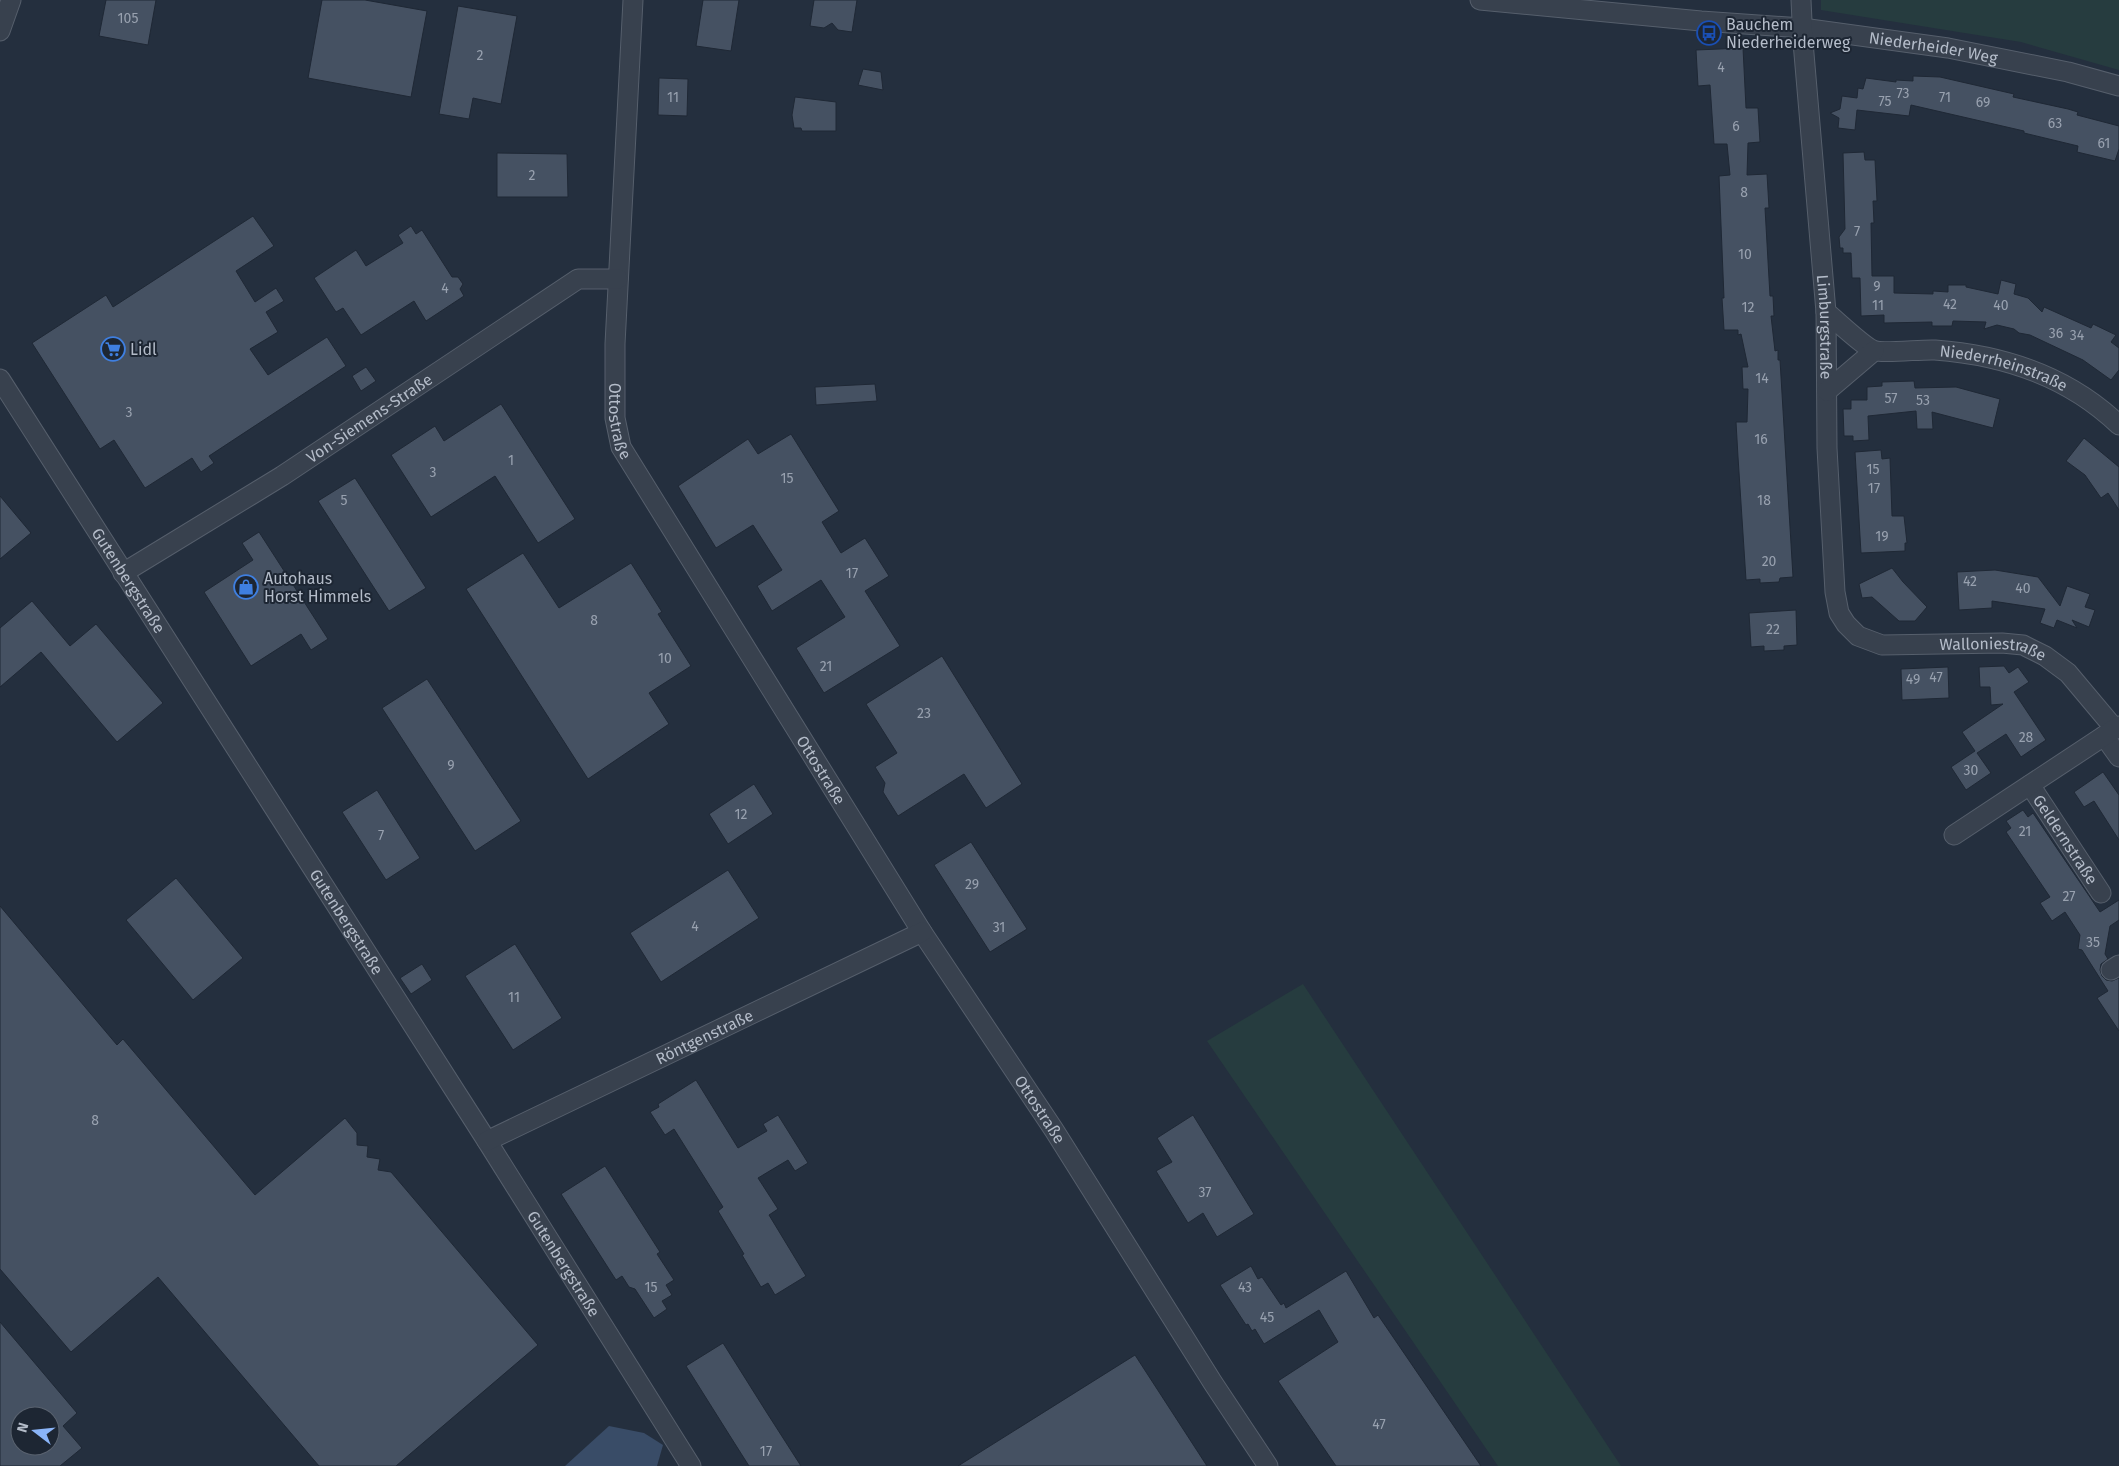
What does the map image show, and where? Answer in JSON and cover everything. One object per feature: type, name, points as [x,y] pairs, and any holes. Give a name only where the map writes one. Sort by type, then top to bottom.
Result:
[{"type":"street","points":[[0,31],[10,0]]},
{"type":"street","name":"Ottostraße","points":[[633,0],[615,344],[615,418],[621,448],[922,932],[1043,1114],[1213,1383],[1268,1466]]},
{"type":"street","name":"Niederheider Weg","points":[[1480,0],[1802,28],[1948,48],[2068,72],[2119,86]]},
{"type":"street","name":"Limburgstraße","points":[[1801,0],[1826,312],[1827,448],[1835,592],[1839,612],[1846,624]]},
{"type":"street","name":"Von-Siemens-Straße","points":[[123,573],[273,482],[578,279],[618,279]]},
{"type":"street","points":[[1826,312],[1874,351],[1827,391]]},
{"type":"street","name":"Niederrheinstraße","points":[[1874,351],[1946,351],[2014,363],[2046,376],[2083,398],[2119,425]]},
{"type":"street","name":"Gutenbergstraße","points":[[0,379],[487,1141],[691,1466]]},
{"type":"street","name":"Walloniestraße","points":[[1846,624],[1858,636],[1882,646],[2002,643],[2023,645],[2045,656],[2068,673],[2112,730],[2119,757]]},
{"type":"street","name":"Geldernstraße","points":[[1954,835],[2112,730]]},
{"type":"street","name":"Geldernstraße","points":[[2030,785],[2101,893]]},
{"type":"street","name":"Röntgenstraße","points":[[487,1141],[922,932]]},
{"type":"green space","points":[[1821,0],[2119,0],[2119,70],[2021,42],[1821,10]]},
{"type":"green space","points":[[1303,984],[1621,1466],[1498,1466],[1207,1041]]},
{"type":"water","points":[[609,1426],[644,1433],[663,1445],[657,1466],[565,1466]]},
{"type":"building","points":[[106,0],[156,0],[148,45],[99,36]]},
{"type":"building","points":[[322,0],[365,0],[427,11],[411,97],[308,78]]},
{"type":"building","points":[[703,0],[739,0],[731,51],[696,46]]},
{"type":"building","points":[[814,0],[857,0],[852,32],[838,30],[832,23],[824,28],[810,26]]},
{"type":"building","points":[[458,6],[517,16],[501,104],[473,98],[469,119],[439,114]]},
{"type":"building","points":[[1743,48],[1746,108],[1758,108],[1760,142],[1748,143],[1747,175],[1767,174],[1769,208],[1765,208],[1770,296],[1773,296],[1774,316],[1771,316],[1775,351],[1778,350],[1778,360],[1780,360],[1793,577],[1780,578],[1779,582],[1760,583],[1760,579],[1746,580],[1736,422],[1747,422],[1748,389],[1743,389],[1742,367],[1748,367],[1741,334],[1738,335],[1738,330],[1724,330],[1719,176],[1730,175],[1727,144],[1714,144],[1710,85],[1698,86],[1696,50]]},
{"type":"building","points":[[863,69],[881,72],[883,90],[858,85]]},
{"type":"building","points":[[1913,76],[1940,77],[2014,94],[2013,97],[2068,109],[2078,112],[2077,115],[2119,126],[2119,149],[2115,161],[2077,152],[2078,146],[2024,133],[2024,131],[1911,105],[1909,116],[1857,110],[1855,130],[1838,128],[1839,118],[1830,113],[1840,109],[1842,96],[1857,98],[1858,88],[1863,89],[1866,78],[1896,82],[1896,80],[1913,81]]},
{"type":"building","points":[[659,78],[688,79],[687,116],[658,115]]},
{"type":"building","points":[[795,97],[836,102],[836,131],[802,131],[801,128],[794,128],[792,115]]},
{"type":"building","points":[[1864,152],[1865,160],[1875,160],[1877,201],[1873,201],[1874,223],[1871,223],[1872,276],[1894,276],[1894,293],[1933,294],[1933,291],[1948,292],[1948,285],[1966,285],[1966,287],[1998,294],[2001,280],[2016,284],[2014,294],[2028,298],[2042,312],[2044,307],[2091,328],[2093,324],[2116,335],[2111,342],[2119,348],[2119,370],[2111,380],[2083,360],[2030,335],[2019,333],[2014,329],[1997,325],[1984,329],[1986,322],[1953,321],[1952,326],[1932,326],[1932,322],[1884,323],[1884,315],[1861,316],[1860,278],[1852,278],[1851,253],[1843,253],[1843,248],[1840,248],[1839,237],[1845,229],[1843,153]]},
{"type":"building","points":[[497,153],[567,154],[568,197],[497,197]]},
{"type":"building","points":[[253,216],[274,246],[236,271],[255,302],[276,288],[284,301],[266,312],[278,332],[250,349],[268,375],[327,337],[346,366],[209,456],[214,463],[201,472],[192,458],[145,488],[114,440],[100,449],[32,343],[106,295],[113,307]]},
{"type":"building","points":[[411,226],[416,234],[422,230],[452,277],[458,277],[463,284],[460,289],[464,296],[426,321],[414,301],[361,335],[343,308],[336,312],[314,278],[356,250],[366,266],[403,243],[398,235]]},
{"type":"building","points":[[366,367],[376,381],[361,391],[352,376]]},
{"type":"building","points":[[1914,381],[1915,388],[1956,387],[2000,399],[1993,428],[1932,412],[1933,429],[1917,429],[1916,411],[1868,416],[1869,440],[1853,441],[1853,436],[1844,436],[1843,409],[1851,409],[1851,400],[1867,400],[1867,387],[1882,386],[1882,382]]},
{"type":"building","points":[[875,384],[877,401],[816,405],[815,387]]},
{"type":"building","points":[[501,404],[575,519],[538,543],[495,476],[431,517],[391,455],[435,426],[444,441]]},
{"type":"building","points":[[791,434],[839,511],[822,522],[841,553],[865,538],[889,576],[865,591],[900,646],[824,693],[796,648],[845,617],[821,580],[772,611],[757,586],[782,570],[753,525],[716,548],[678,486],[748,439],[758,454]]},
{"type":"building","points":[[2084,438],[2119,467],[2119,510],[2108,493],[2101,498],[2085,475],[2066,461]]},
{"type":"building","points":[[1881,450],[1882,459],[1890,458],[1892,516],[1904,516],[1907,543],[1905,543],[1905,551],[1861,553],[1855,452]]},
{"type":"building","points":[[355,478],[426,588],[389,611],[318,501]]},
{"type":"building","points":[[0,496],[31,533],[0,559]]},
{"type":"building","points":[[259,532],[328,639],[311,650],[301,634],[251,666],[204,592],[253,560],[242,543]]},
{"type":"building","points":[[523,553],[559,608],[631,563],[662,612],[658,614],[691,666],[649,693],[669,724],[588,779],[466,589]]},
{"type":"building","points":[[1892,568],[1927,607],[1915,621],[1899,621],[1872,597],[1862,598],[1859,584]]},
{"type":"building","points":[[1995,570],[2038,577],[2060,606],[2067,586],[2090,594],[2085,607],[2095,610],[2089,627],[2072,620],[2077,628],[2057,620],[2054,628],[2040,623],[2045,609],[1992,601],[1992,608],[1959,610],[1957,572]]},
{"type":"building","points":[[32,601],[70,646],[96,624],[163,703],[117,742],[41,652],[0,687],[0,628]]},
{"type":"building","points":[[1796,610],[1797,645],[1784,646],[1784,650],[1764,651],[1764,646],[1751,647],[1749,613]]},
{"type":"building","points":[[942,656],[1022,784],[986,808],[964,774],[898,816],[883,792],[885,783],[875,767],[897,753],[866,704]]},
{"type":"building","points":[[2004,666],[2009,673],[2018,667],[2029,682],[2014,692],[2046,740],[2021,757],[2006,734],[1977,753],[1991,773],[1966,790],[1951,767],[1975,751],[1962,732],[2003,704],[1991,705],[1990,687],[1980,687],[1979,667]]},
{"type":"building","points":[[1948,667],[1949,698],[1902,700],[1901,669]]},
{"type":"building","points":[[427,679],[521,821],[475,851],[382,708]]},
{"type":"building","points":[[2103,772],[2119,795],[2119,840],[2094,801],[2084,807],[2074,792]]},
{"type":"building","points":[[754,784],[773,814],[728,844],[709,814]]},
{"type":"building","points":[[377,790],[420,858],[386,880],[342,812]]},
{"type":"building","points":[[2023,810],[2028,817],[2033,813],[2100,912],[2119,900],[2119,920],[2110,926],[2105,954],[2108,959],[2101,964],[2100,970],[2106,980],[2112,981],[2119,978],[2119,1031],[2097,998],[2108,991],[2082,950],[2078,949],[2080,935],[2065,912],[2052,921],[2040,903],[2050,897],[2006,832],[2011,828],[2006,821]]},
{"type":"building","points":[[971,842],[1027,929],[990,952],[934,865]]},
{"type":"building","points":[[728,870],[759,918],[661,982],[630,933]]},
{"type":"building","points":[[176,878],[243,958],[193,1000],[126,920]]},
{"type":"building","points":[[0,906],[117,1045],[123,1039],[255,1195],[345,1118],[357,1133],[357,1145],[368,1146],[367,1157],[380,1159],[378,1170],[391,1172],[538,1345],[396,1466],[319,1466],[158,1277],[71,1352],[0,1269]]},
{"type":"building","points":[[515,944],[562,1018],[513,1050],[465,976]]},
{"type":"building","points":[[422,964],[432,980],[411,994],[400,978]]},
{"type":"building","points":[[696,1080],[738,1148],[767,1131],[763,1124],[778,1115],[808,1163],[795,1171],[788,1160],[758,1178],[778,1209],[769,1215],[806,1276],[775,1295],[768,1283],[761,1287],[718,1211],[723,1207],[674,1129],[665,1135],[650,1112],[659,1107],[658,1104]]},
{"type":"building","points":[[1193,1115],[1254,1214],[1217,1237],[1203,1213],[1188,1223],[1156,1171],[1172,1162],[1157,1138]]},
{"type":"building","points":[[605,1166],[660,1252],[657,1254],[674,1280],[666,1285],[672,1295],[662,1301],[667,1309],[654,1318],[635,1289],[629,1287],[622,1276],[616,1280],[561,1194]]},
{"type":"building","points":[[1251,1266],[1258,1279],[1262,1277],[1281,1305],[1284,1303],[1286,1308],[1346,1271],[1374,1318],[1378,1315],[1481,1466],[1336,1466],[1278,1381],[1338,1342],[1319,1310],[1264,1344],[1255,1329],[1252,1331],[1248,1324],[1246,1325],[1220,1285]]},
{"type":"building","points":[[0,1322],[77,1413],[63,1426],[82,1448],[60,1466],[0,1466]]},
{"type":"building","points":[[723,1343],[801,1466],[749,1466],[686,1366]]},
{"type":"building","points":[[1135,1355],[1207,1466],[958,1466]]},
{"type":"place","name":"Bauchem Niederheiderweg","points":[[1709,33]]},
{"type":"place","name":"Lidl","points":[[113,349]]},
{"type":"place","name":"Autohaus Horst Himmels","points":[[246,587]]}]
